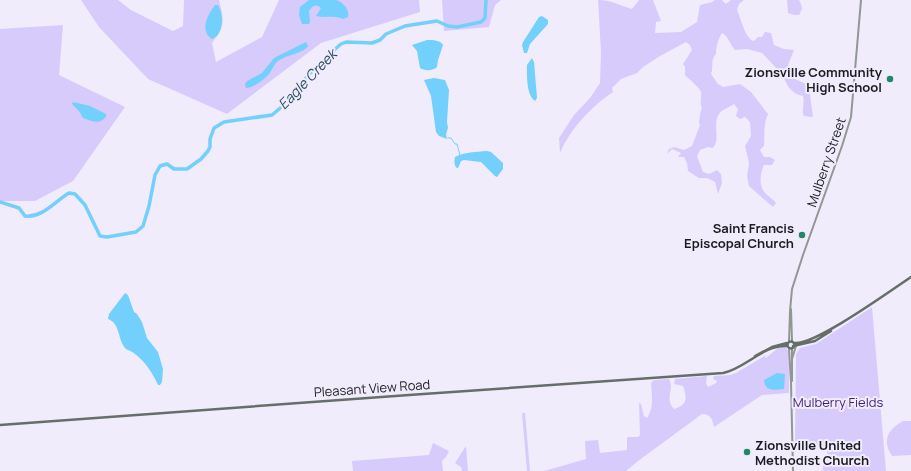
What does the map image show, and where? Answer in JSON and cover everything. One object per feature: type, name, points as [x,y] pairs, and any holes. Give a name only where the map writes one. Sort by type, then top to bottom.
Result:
[{"type":"main road","name":"Pleasant View Road","points":[[0,425],[409,394],[730,372],[770,350],[810,340],[838,325],[911,277]]},
{"type":"street","name":"Mulberry Street","points":[[791,382],[790,302],[792,289],[802,255],[851,117],[861,0]]},
{"type":"street","points":[[791,345],[793,471]]},
{"type":"green space","points":[[81,0],[118,0],[131,10],[173,31],[183,26],[184,0],[219,0],[223,22],[220,32],[212,43],[216,62],[262,37],[279,0],[419,0],[420,12],[321,43],[227,114],[148,79],[99,27]]},
{"type":"green space","points":[[442,0],[501,0],[495,5],[489,27],[444,31]]},
{"type":"green space","points":[[598,0],[611,2],[632,9],[639,0],[653,0],[661,21],[656,22],[655,33],[681,32],[697,22],[700,5],[715,0],[722,0],[726,4],[731,0],[744,0],[739,4],[737,10],[746,32],[751,39],[754,41],[758,37],[762,37],[765,32],[771,33],[774,45],[784,49],[794,50],[788,65],[791,77],[808,85],[813,117],[804,116],[803,96],[796,94],[789,88],[781,73],[762,53],[747,49],[735,50],[722,33],[716,48],[711,74],[718,84],[723,87],[740,84],[751,92],[768,114],[765,126],[764,146],[760,150],[764,157],[770,157],[775,160],[772,165],[764,165],[760,180],[763,191],[776,203],[773,207],[749,186],[747,176],[749,163],[745,146],[751,136],[750,122],[745,117],[740,119],[736,116],[738,109],[734,104],[722,111],[717,118],[716,140],[713,148],[708,147],[700,150],[697,156],[703,172],[709,174],[717,170],[721,174],[722,183],[718,194],[715,182],[707,178],[699,178],[688,171],[687,163],[684,157],[678,157],[681,153],[672,149],[667,154],[669,149],[674,147],[684,150],[692,146],[700,125],[700,114],[702,108],[701,92],[685,75],[685,67],[683,64],[692,50],[690,45],[686,42],[660,56],[643,67],[637,73],[621,79],[612,88],[613,92],[597,104],[582,119],[564,144],[560,153],[559,138],[574,115],[590,98],[600,83],[601,52]]},
{"type":"green space","points":[[787,0],[799,0],[802,9],[799,15],[788,13]]},
{"type":"green space","points":[[63,25],[59,75],[125,107],[73,181],[35,201],[0,201],[0,29]]},
{"type":"green space","name":"Mulberry Fields","points":[[872,307],[886,471],[823,471],[823,464],[828,463],[827,451],[825,448],[820,448],[816,443],[795,445],[796,354],[800,348],[816,344]]},
{"type":"green space","points":[[786,347],[789,352],[789,393],[762,395],[714,427],[711,418],[702,414],[626,471],[544,471],[586,459],[585,441],[598,440],[600,453],[627,450],[627,437],[638,437],[640,435],[639,403],[641,404],[644,416],[647,418],[651,410],[651,383],[654,380],[669,379],[671,383],[670,402],[674,409],[684,403],[686,397],[683,386],[674,384],[675,379],[707,376],[706,383],[708,387],[716,383],[717,381],[713,379],[714,376],[736,373],[766,355],[766,358],[778,348]]},
{"type":"green space","points":[[522,413],[525,413],[530,471],[527,471]]},
{"type":"green space","points":[[903,421],[911,421],[911,455],[892,456],[887,445],[888,436],[893,428]]},
{"type":"green space","points":[[433,443],[449,451],[442,461],[443,471],[353,471],[352,461],[429,455]]},
{"type":"green space","points":[[466,446],[468,471],[462,471],[461,467],[455,463]]},
{"type":"water","points":[[309,0],[339,1],[347,9],[348,17],[343,19],[337,17],[316,16],[321,8],[316,5],[309,11],[310,23],[302,24],[299,15],[300,7]]},
{"type":"water","points":[[215,5],[218,5],[220,9],[222,24],[219,33],[212,39],[208,36],[205,27],[210,13]]},
{"type":"water","points":[[542,16],[548,20],[548,24],[530,44],[527,53],[524,53],[522,45],[523,42],[539,17]]},
{"type":"water","points":[[427,40],[438,41],[443,45],[437,67],[424,70],[420,68],[417,51],[412,45]]},
{"type":"water","points":[[306,42],[308,46],[306,48],[278,61],[265,78],[255,85],[246,88],[245,84],[247,81],[262,73],[274,58]]},
{"type":"water","points":[[532,58],[534,62],[537,98],[535,101],[530,94],[527,79],[527,65]]},
{"type":"water","points":[[434,78],[445,80],[449,90],[448,128],[446,134],[447,139],[439,136],[436,132],[431,96],[424,80]]},
{"type":"water","points":[[73,102],[90,106],[106,114],[106,117],[98,122],[83,118],[72,104]]},
{"type":"water","points":[[487,151],[491,152],[503,163],[503,169],[497,177],[481,162],[464,160],[461,161],[458,168],[455,166],[455,157],[459,155]]},
{"type":"water","points":[[125,293],[128,295],[134,312],[142,322],[147,338],[158,352],[163,369],[162,382],[160,385],[158,385],[146,364],[124,347],[114,323],[108,319],[109,314]]},
{"type":"water","points":[[777,373],[785,374],[784,389],[774,390],[766,387],[764,380]]},
{"type":"waterway","name":"Eagle Creek","points":[[0,202],[19,208],[25,216],[31,216],[43,212],[69,193],[75,194],[85,205],[100,236],[107,237],[136,232],[143,226],[149,206],[155,175],[160,166],[167,164],[174,169],[187,169],[201,159],[208,151],[214,128],[224,122],[272,115],[285,104],[310,73],[330,59],[334,50],[341,44],[346,42],[372,43],[380,40],[386,34],[405,26],[437,21],[448,26],[457,27],[481,22],[485,18],[486,0]]},
{"type":"waterway","points":[[448,138],[451,138],[455,144],[457,144],[460,155]]},
{"type":"place","name":"Zionsville Community High School","points":[[890,79]]},
{"type":"place","name":"Saint Francis Episcopal Church","points":[[802,235]]},
{"type":"place","name":"Zionsville United Methodist Church","points":[[747,452]]}]
